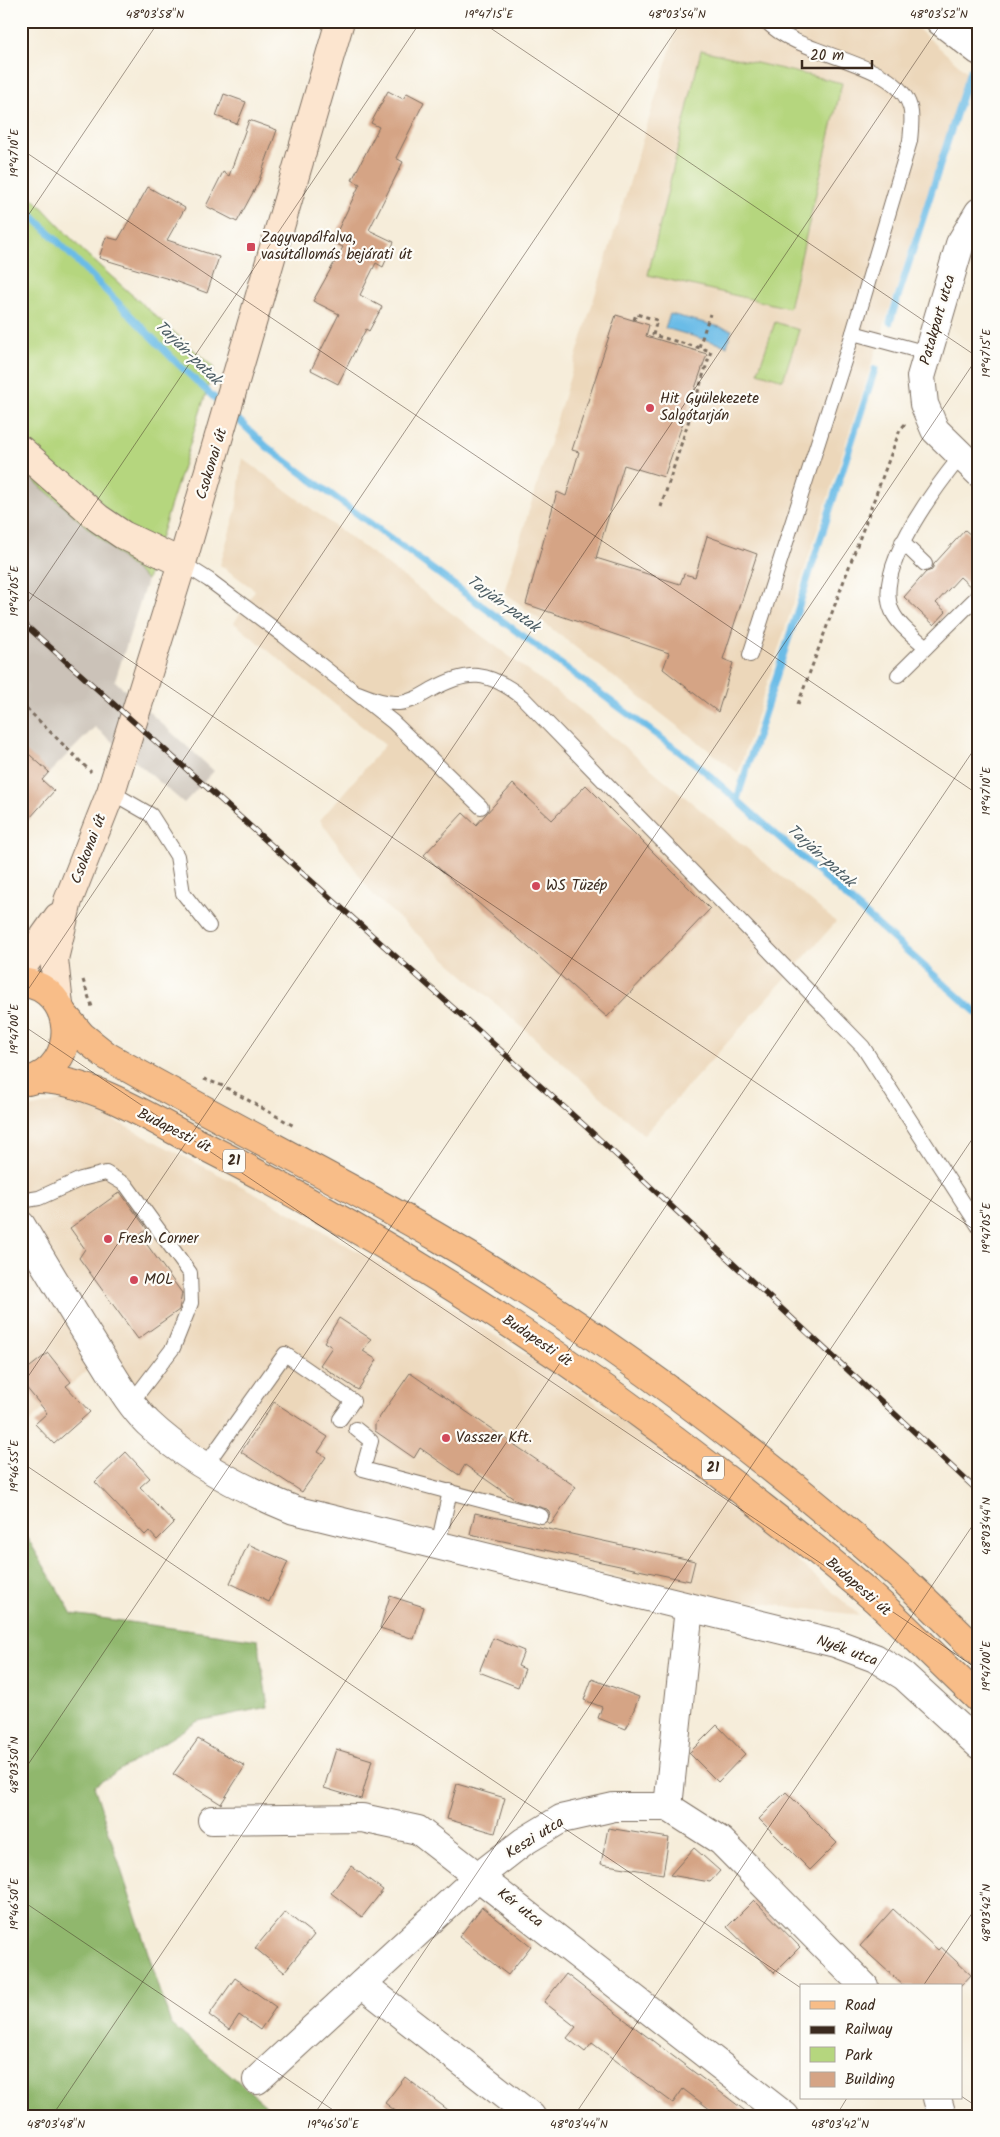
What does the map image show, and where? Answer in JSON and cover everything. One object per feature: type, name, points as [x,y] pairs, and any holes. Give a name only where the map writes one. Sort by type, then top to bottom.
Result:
[{"type":"main road","name":"Csokonai út","points":[[68,901],[111,792],[182,563],[242,363],[340,21]]},
{"type":"main road","points":[[21,450],[75,499],[104,522],[123,535],[182,563]]},
{"type":"main road","points":[[61,1010],[54,959],[68,901]]},
{"type":"main road","points":[[21,969],[68,901]]},
{"type":"main road","name":"21","points":[[21,982],[40,987],[51,994],[82,1036],[107,1056],[441,1240],[567,1320],[677,1396],[812,1502],[900,1577],[979,1653]]},
{"type":"main road","name":"21","points":[[28,1081],[53,1066],[62,1052],[66,1036],[61,1010]]},
{"type":"main road","name":"Budapesti út","points":[[28,1081],[51,1078],[98,1092],[259,1174],[424,1268],[485,1306],[661,1428],[783,1523],[875,1600],[979,1699]]},
{"type":"street","points":[[948,28],[979,51]]},
{"type":"street","name":"Patakpart utca","points":[[970,464],[935,430],[924,404],[922,377],[927,353],[960,244],[979,212]]},
{"type":"street","points":[[21,1225],[74,1315],[131,1403],[165,1438],[205,1466],[257,1495],[294,1510],[689,1608],[668,1807],[721,1841],[862,1984]]},
{"type":"street","name":"Nyék utca","points":[[689,1608],[835,1643],[875,1658],[904,1676],[979,1746]]},
{"type":"street","name":"Keszi utca","points":[[257,2080],[479,1876],[523,1842],[561,1819],[614,1807],[668,1807]]},
{"type":"street","name":"Kér utca","points":[[212,1820],[362,1818],[418,1830],[785,2116]]},
{"type":"street","points":[[362,1984],[532,2116]]},
{"type":"street","points":[[938,2100],[942,2116]]},
{"type":"lane","points":[[750,655],[853,333],[910,141],[910,106],[896,85],[886,77],[792,41],[766,21]]},
{"type":"lane","points":[[853,333],[927,353]]},
{"type":"lane","points":[[926,647],[891,611],[890,580],[902,542],[938,484],[970,464]]},
{"type":"lane","points":[[902,542],[924,564]]},
{"type":"lane","points":[[182,563],[209,580],[394,722],[481,806]]},
{"type":"lane","points":[[898,675],[979,595]]},
{"type":"lane","points":[[358,693],[382,702],[398,703],[413,700],[458,677],[473,675],[496,679],[522,697],[863,1046],[979,1227]]},
{"type":"lane","points":[[111,792],[150,815],[177,856],[184,893],[209,926]]},
{"type":"lane","points":[[21,1201],[40,1198],[81,1178],[106,1172],[126,1185],[190,1273],[191,1303],[173,1348],[131,1403]]},
{"type":"lane","points":[[205,1466],[284,1354],[353,1401],[340,1419]]},
{"type":"lane","points":[[356,1429],[372,1441],[363,1468],[541,1516]]},
{"type":"lane","points":[[438,1545],[450,1491]]},
{"type":"path","points":[[634,320],[636,314],[657,320],[653,335],[711,351],[661,507]]},
{"type":"path","points":[[699,347],[710,314]]},
{"type":"path","points":[[798,704],[900,430],[924,404]]},
{"type":"path","points":[[21,703],[111,792]]},
{"type":"path","points":[[54,959],[76,971],[85,984],[94,1014]]},
{"type":"path","points":[[197,1076],[223,1086],[300,1130]]},
{"type":"shaded area","points":[[679,21],[909,21],[967,72],[738,773],[504,592]]},
{"type":"shaded area","points":[[242,458],[574,705],[836,922],[644,1135],[374,896],[320,820],[385,745],[234,623],[255,590],[220,565],[237,506]]},
{"type":"shaded area","points":[[21,469],[147,580],[115,681],[214,771],[184,803],[95,727],[42,780],[54,791],[21,828]]},
{"type":"shaded area","points":[[60,1101],[88,1107],[255,1193],[415,1284],[558,1376],[659,1447],[769,1536],[859,1615],[692,1595],[256,1488],[167,1427],[130,1387],[109,1351],[21,1429],[21,1108],[24,1109]]},
{"type":"green space","points":[[701,50],[842,83],[789,308],[648,275]]},
{"type":"green space","points":[[21,185],[84,252],[214,368],[147,580],[21,469]]},
{"type":"green space","points":[[775,322],[799,330],[783,380],[758,372]]},
{"type":"green space","points":[[21,1527],[72,1614],[258,1640],[268,1707],[198,1721],[94,1786],[171,2024],[273,2111],[273,2116],[21,2116]]},
{"type":"water","points":[[670,314],[732,330],[727,346],[665,328]]},
{"type":"building","points":[[388,91],[403,99],[407,93],[424,102],[396,158],[403,162],[369,230],[394,242],[383,267],[376,263],[360,295],[382,307],[369,331],[366,329],[338,384],[311,370],[339,314],[313,301],[343,247],[332,242],[360,184],[352,180],[379,127],[371,123]]},
{"type":"building","points":[[224,94],[246,102],[237,124],[216,116]]},
{"type":"building","points":[[249,120],[277,130],[258,183],[237,222],[206,206],[223,172],[229,176]]},
{"type":"building","points":[[148,187],[185,208],[167,240],[219,257],[207,293],[169,279],[99,258],[106,237],[118,240]]},
{"type":"building","points":[[616,315],[649,325],[646,336],[707,354],[664,477],[624,465],[596,558],[680,584],[684,574],[695,577],[707,536],[757,554],[723,659],[733,663],[718,712],[663,669],[669,653],[526,604],[557,492],[566,496],[579,452],[572,450]]},
{"type":"building","points":[[965,530],[979,542],[979,586],[973,589],[960,577],[936,603],[946,612],[934,625],[904,597],[926,572],[932,570],[934,564]]},
{"type":"building","points":[[21,747],[49,772],[42,780],[54,791],[21,828]]},
{"type":"building","points":[[513,784],[552,820],[586,785],[710,909],[607,1017],[424,855],[463,813],[476,825]]},
{"type":"building","name":"MOL","points":[[120,1192],[147,1229],[140,1235],[182,1293],[179,1310],[138,1339],[79,1258],[85,1249],[70,1228]]},
{"type":"building","points":[[339,1318],[371,1339],[363,1351],[377,1360],[358,1390],[320,1365],[332,1347],[324,1342]]},
{"type":"building","points":[[48,1353],[71,1382],[66,1386],[90,1412],[54,1444],[35,1424],[47,1413],[21,1381],[21,1374]]},
{"type":"building","name":"Vasszer Kft.","points":[[410,1373],[576,1487],[551,1524],[547,1522],[550,1514],[547,1509],[517,1501],[465,1465],[459,1475],[420,1448],[414,1458],[375,1431],[375,1424]]},
{"type":"building","points":[[274,1402],[328,1437],[318,1452],[326,1457],[302,1492],[241,1452]]},
{"type":"building","points":[[126,1452],[150,1478],[140,1487],[174,1523],[157,1540],[149,1531],[145,1535],[95,1482]]},
{"type":"building","points":[[475,1513],[695,1561],[690,1581],[470,1534]]},
{"type":"building","points":[[248,1544],[288,1562],[269,1602],[230,1583]]},
{"type":"building","points":[[390,1596],[424,1607],[414,1639],[380,1628]]},
{"type":"building","points":[[493,1638],[524,1651],[518,1666],[525,1669],[518,1687],[479,1672]]},
{"type":"building","points":[[592,1679],[639,1697],[626,1729],[598,1718],[602,1707],[584,1700]]},
{"type":"building","points":[[717,1725],[745,1754],[718,1782],[689,1753]]},
{"type":"building","points":[[198,1739],[245,1766],[221,1804],[173,1774]]},
{"type":"building","points":[[336,1749],[372,1760],[361,1799],[324,1788]]},
{"type":"building","points":[[457,1784],[505,1798],[495,1833],[447,1819]]},
{"type":"building","points":[[786,1792],[837,1843],[810,1870],[759,1819]]},
{"type":"building","points":[[608,1828],[669,1838],[663,1874],[601,1864]]},
{"type":"building","points":[[694,1848],[720,1871],[710,1882],[670,1875]]},
{"type":"building","points":[[351,1866],[383,1890],[362,1917],[331,1893]]},
{"type":"building","points":[[754,1900],[800,1947],[774,1973],[727,1927]]},
{"type":"building","points":[[482,1907],[531,1946],[508,1975],[459,1937]]},
{"type":"building","points":[[893,1909],[938,1950],[941,1947],[971,1975],[962,1985],[902,1984],[860,1946]]},
{"type":"building","points":[[285,1912],[314,1935],[284,1972],[255,1948]]},
{"type":"building","points":[[566,1974],[752,2116],[719,2116],[683,2089],[673,2103],[592,2043],[585,2052],[567,2038],[576,2027],[544,2002]]},
{"type":"building","points":[[235,1978],[276,2007],[260,2030],[239,2015],[229,2030],[209,2015]]},
{"type":"building","points":[[405,2077],[456,2116],[402,2116],[385,2103]]},
{"type":"waterway","points":[[890,322],[970,71]]},
{"type":"waterway","name":"Tarján-patak","points":[[21,204],[177,363],[222,405]]},
{"type":"waterway","points":[[737,799],[875,369]]},
{"type":"waterway","name":"Tarján-patak","points":[[232,414],[267,447],[700,767],[979,1015]]},
{"type":"railway","points":[[21,621],[584,1125],[979,1492]]},
{"type":"place","name":"Zagyvapálfalva, vasútállomás bejárati út","points":[[251,247]]},
{"type":"place","name":"Hit Gyülekezete Salgótarján","points":[[650,408]]},
{"type":"place","name":"WS Tüzép","points":[[536,886]]},
{"type":"place","name":"Fresh Corner","points":[[108,1239]]},
{"type":"place","name":"MOL","points":[[134,1280]]},
{"type":"place","name":"Vasszer Kft.","points":[[446,1438]]}]
